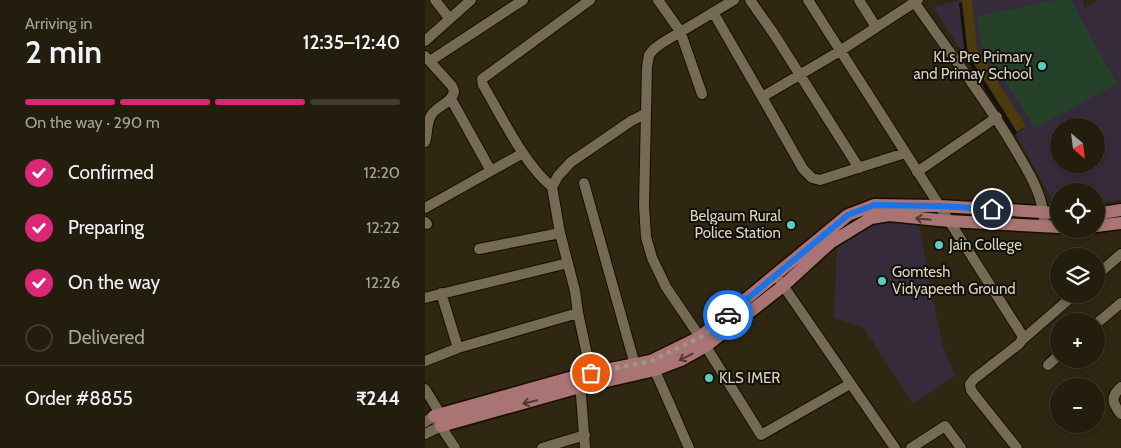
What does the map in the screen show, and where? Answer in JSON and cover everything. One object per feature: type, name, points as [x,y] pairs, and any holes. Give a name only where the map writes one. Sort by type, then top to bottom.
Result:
[{"type":"main road","points":[[584,378],[653,365],[703,342],[780,281],[840,229],[848,215],[874,205],[939,206],[1050,213]]},
{"type":"main road","points":[[1105,213],[1121,210]]},
{"type":"main road","points":[[840,229],[878,216],[889,215],[949,221],[1050,226]]},
{"type":"main road","points":[[1105,225],[1121,223]]},
{"type":"main road","points":[[435,420],[635,364],[653,365]]},
{"type":"street","points":[[435,0],[449,18]]},
{"type":"street","points":[[425,41],[471,0]]},
{"type":"street","points":[[425,142],[427,119],[454,95],[453,86],[427,59],[523,0]]},
{"type":"street","points":[[552,187],[544,181],[523,153],[483,86],[482,78],[590,0]]},
{"type":"street","points":[[658,0],[680,31],[702,94]]},
{"type":"street","points":[[734,0],[680,31],[654,48],[649,55],[645,114],[644,205],[646,237],[652,258],[666,287],[761,435],[850,384]]},
{"type":"street","points":[[750,0],[859,168]]},
{"type":"street","points":[[807,0],[1022,335],[1022,340]]},
{"type":"street","points":[[859,0],[876,27]]},
{"type":"street","points":[[762,97],[840,51],[915,1],[997,117],[1033,179],[1045,213],[1044,226]]},
{"type":"street","points":[[713,12],[803,169],[812,178],[820,180],[905,153]]},
{"type":"street","points":[[451,99],[491,171]]},
{"type":"street","points":[[585,448],[584,378],[578,313],[552,187],[558,176],[571,162],[645,114]]},
{"type":"street","points":[[917,172],[997,117]]},
{"type":"street","points":[[425,208],[523,153]]},
{"type":"street","points":[[584,183],[635,364]]},
{"type":"street","points":[[479,249],[560,233]]},
{"type":"street","points":[[1105,268],[1121,254]]},
{"type":"street","points":[[425,298],[568,263]]},
{"type":"street","points":[[780,281],[895,448]]},
{"type":"street","points":[[441,293],[458,348]]},
{"type":"street","points":[[1017,448],[971,390],[970,384],[1065,303]]},
{"type":"street","points":[[1105,316],[1121,303]]},
{"type":"street","points":[[425,361],[458,348],[578,313]]},
{"type":"street","points":[[653,365],[685,447]]},
{"type":"street","points":[[1121,387],[1113,395],[1112,400],[1121,414]]},
{"type":"street","points":[[425,389],[435,420],[455,448]]},
{"type":"street","points":[[425,434],[435,420]]},
{"type":"street","points":[[911,448],[945,426],[961,448]]},
{"type":"street","points":[[542,448],[585,435]]},
{"type":"shaded area","name":"KLs Pre Primary and Primay School","points":[[960,0],[1083,0],[1084,8],[1099,0],[1121,0],[1121,200],[1105,202],[1105,183],[1050,183],[1050,196],[1018,138],[933,7]]},
{"type":"shaded area","name":"Gomtesh Vidyapeeth Ground","points":[[918,221],[942,344],[955,376],[913,404],[864,328],[834,318],[837,244],[857,232],[878,223]]},
{"type":"green space","name":"KLs Pre Primary and Primay School","points":[[1056,0],[1071,0],[1117,84],[1054,118],[1050,118],[1050,120],[1035,128],[982,45],[977,16]]},
{"type":"building","points":[[962,0],[972,0],[977,49],[1026,126],[1017,132],[968,54]]},
{"type":"way so far","points":[[591,373],[651,361],[701,337],[728,315]]},
{"type":"place","name":"KLs Pre Primary and Primay School","points":[[1042,66]]},
{"type":"place","name":"Belgaum Rural Police Station","points":[[791,225]]},
{"type":"place","name":"Jain College","points":[[939,245]]},
{"type":"place","name":"Gomtesh Vidyapeeth Ground","points":[[882,281]]},
{"type":"place","name":"KLS IMER","points":[[709,378]]},
{"type":"route","points":[[728,315],[848,215],[874,205],[992,209]]}]
